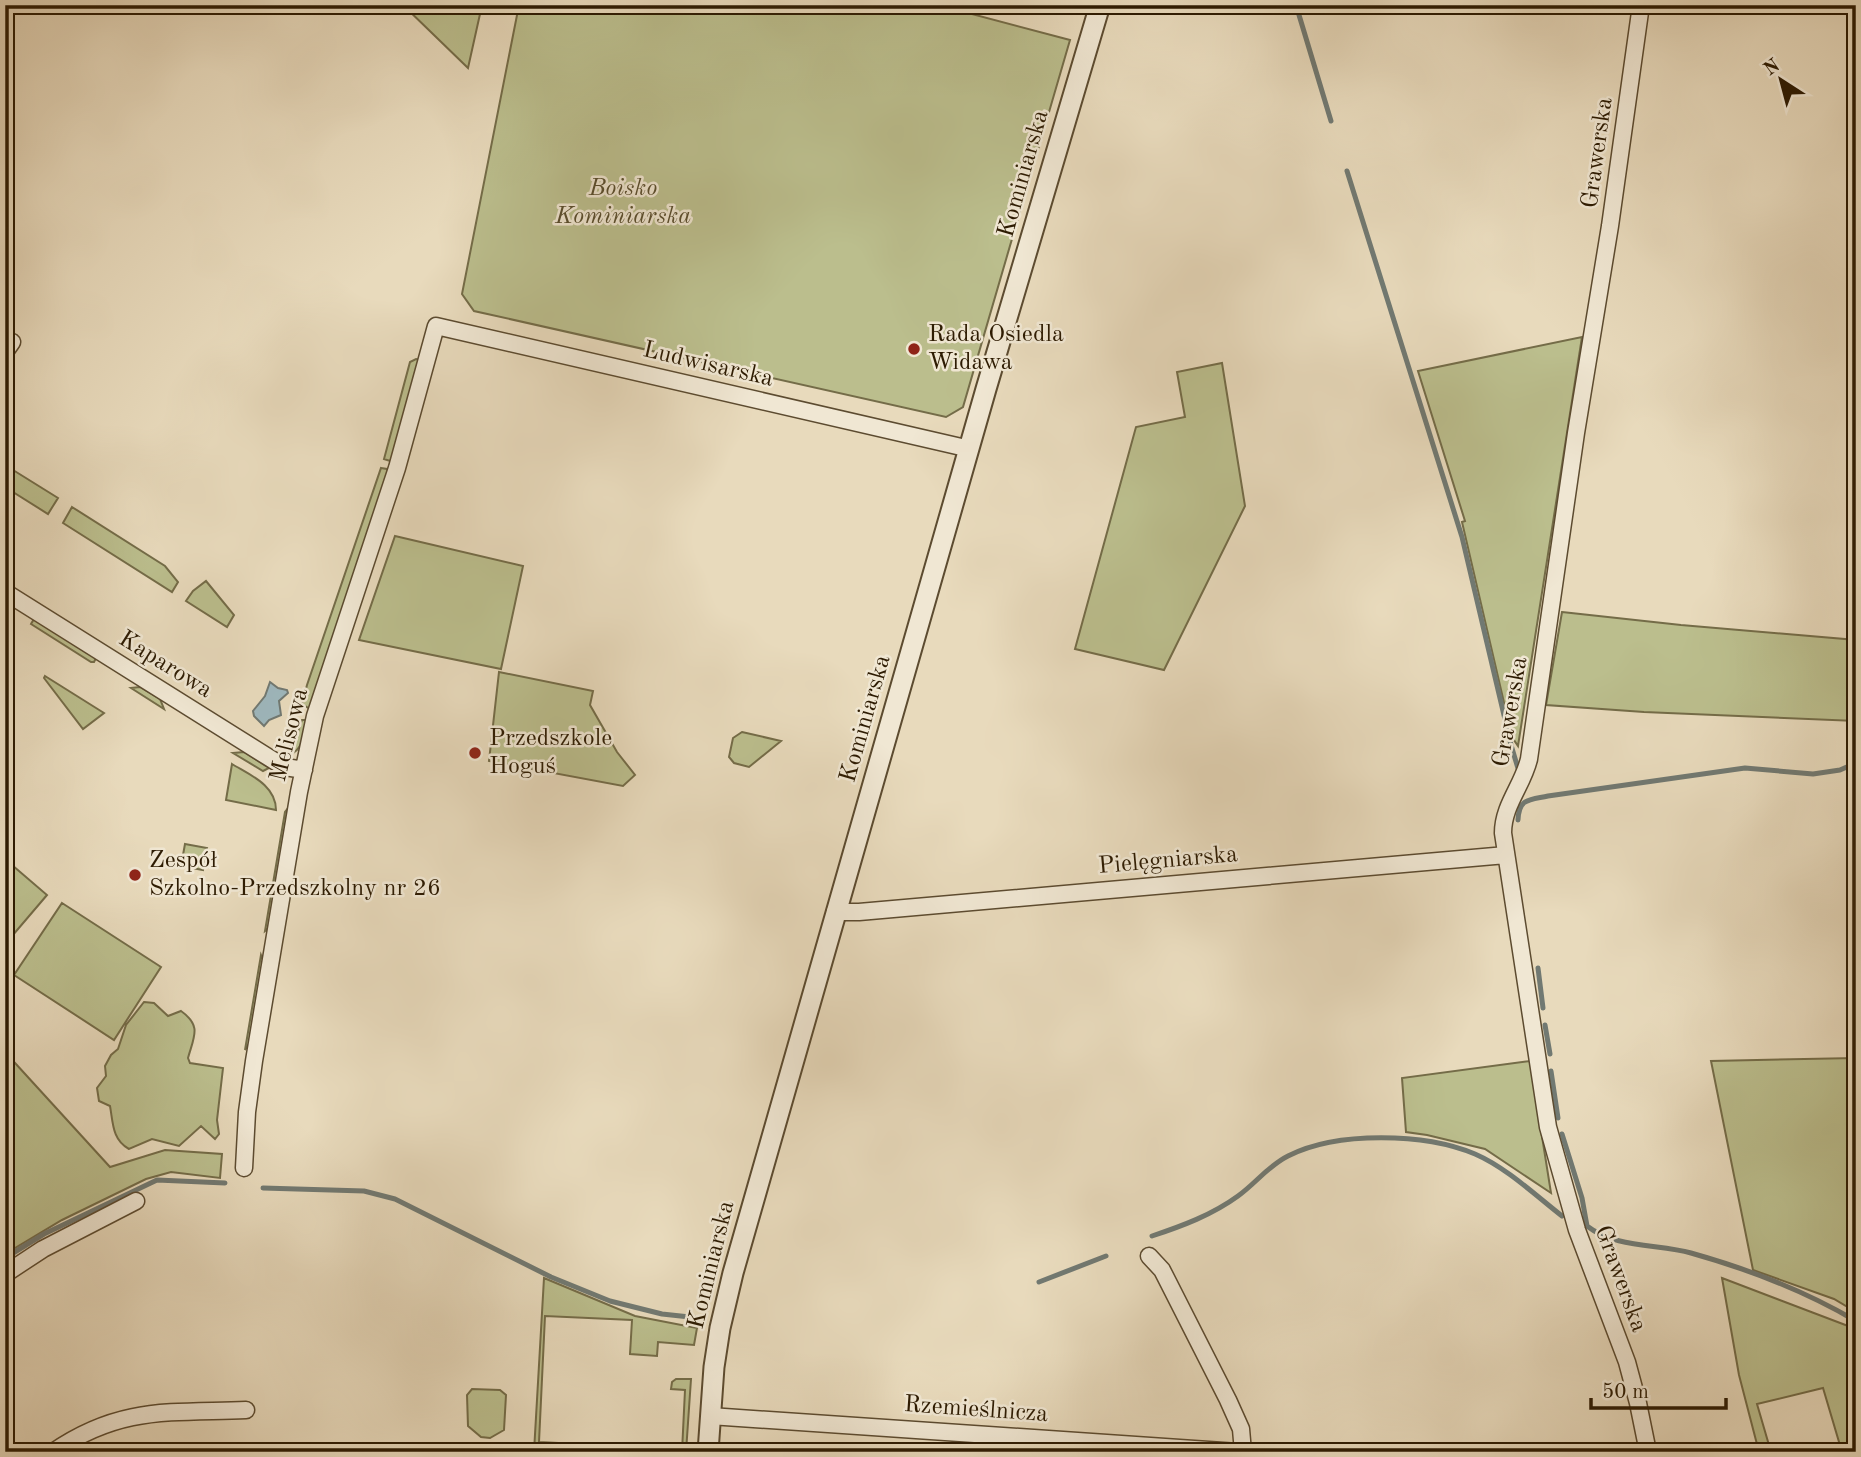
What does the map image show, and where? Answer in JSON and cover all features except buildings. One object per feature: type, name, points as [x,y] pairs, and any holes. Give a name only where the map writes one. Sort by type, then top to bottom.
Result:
[{"type":"street","name":"Kominiarska","points":[[708,1452],[720,1328],[733,1273],[835,912],[1100,5]]},
{"type":"street","name":"Grawerska","points":[[1642,5],[1529,759],[1526,773],[1504,816],[1503,833],[1548,1127],[1577,1230],[1627,1362],[1648,1452]]},
{"type":"street","name":"Ludwisarska","points":[[436,326],[970,449]]},
{"type":"street","name":"Melisowa","points":[[244,1168],[247,1112],[254,1061],[315,716],[397,468],[436,326]]},
{"type":"street","name":"Kaparowa","points":[[5,592],[276,762],[285,767],[304,770]]},
{"type":"street","name":"Pielęgniarska","points":[[835,912],[1506,855]]},
{"type":"street","points":[[5,1274],[43,1249],[136,1201]]},
{"type":"street","name":"Rzemieślnicza","points":[[710,1416],[1241,1452],[1241,1429],[1228,1400],[1162,1269],[1149,1256]]},
{"type":"street","points":[[53,1452],[93,1428],[134,1416],[246,1410]]},
{"type":"green space","points":[[403,5],[482,5],[468,68]]},
{"type":"green space","name":"Boisko Kominiarska","points":[[519,5],[938,5],[1070,40],[963,407],[946,417],[474,311],[462,294]]},
{"type":"green space","points":[[1582,337],[1518,746],[1512,737],[1462,522],[1465,521],[1418,371]]},
{"type":"green space","points":[[420,360],[394,459],[390,461],[384,459],[410,362]]},
{"type":"green space","points":[[1222,363],[1245,506],[1164,670],[1075,649],[1136,427],[1185,417],[1177,372]]},
{"type":"green space","points":[[5,465],[58,498],[48,514],[5,487]]},
{"type":"green space","points":[[381,468],[387,469],[389,473],[310,709],[302,704],[307,685]]},
{"type":"green space","points":[[72,507],[165,566],[178,582],[172,592],[63,523]]},
{"type":"green space","points":[[395,536],[523,566],[501,669],[359,640]]},
{"type":"green space","points":[[206,581],[234,615],[227,627],[186,601],[193,591]]},
{"type":"green space","points":[[1562,612],[1856,640],[1856,721],[1546,705]]},
{"type":"green space","points":[[34,619],[96,658],[94,662],[31,624]]},
{"type":"green space","points":[[499,672],[593,691],[590,705],[617,752],[635,775],[623,786],[489,761]]},
{"type":"green space","points":[[45,676],[104,713],[83,729]]},
{"type":"green space","points":[[140,687],[160,699],[164,709],[131,688]]},
{"type":"green space","points":[[302,720],[307,720],[301,744],[295,752],[283,756],[296,737]]},
{"type":"green space","points":[[742,732],[781,741],[749,767],[734,763],[729,757],[733,738]]},
{"type":"green space","points":[[244,752],[269,768],[263,771],[233,753]]},
{"type":"green space","points":[[232,764],[267,787],[275,801],[276,810],[226,800]]},
{"type":"green space","points":[[288,808],[270,927],[265,931],[285,812]]},
{"type":"green space","points":[[185,844],[207,848],[203,870],[181,866]]},
{"type":"green space","points":[[5,859],[47,895],[7,942],[5,941]]},
{"type":"green space","points":[[62,903],[161,967],[114,1040],[14,975]]},
{"type":"green space","points":[[261,955],[263,960],[249,1044],[245,1050]]},
{"type":"green space","points":[[144,1002],[154,1003],[168,1016],[181,1011],[188,1016],[195,1032],[188,1058],[190,1063],[223,1068],[217,1120],[219,1134],[215,1139],[201,1126],[179,1146],[152,1139],[129,1149],[116,1136],[110,1106],[99,1101],[97,1088],[106,1076],[105,1066],[118,1049],[126,1025]]},
{"type":"green space","points":[[5,1052],[110,1167],[165,1150],[222,1154],[220,1178],[171,1172],[146,1179],[62,1220],[5,1254],[5,1131],[9,1114]]},
{"type":"green space","points":[[1856,1058],[1856,1312],[1834,1299],[1753,1270],[1711,1061]]},
{"type":"green space","points":[[1530,1061],[1551,1193],[1485,1149],[1406,1132],[1402,1078]]},
{"type":"green space","points":[[544,1278],[635,1316],[697,1328],[694,1345],[658,1342],[657,1356],[630,1354],[632,1320],[545,1316],[539,1442],[654,1448],[654,1452],[534,1452]]},
{"type":"green space","points":[[1722,1278],[1856,1329],[1856,1452],[1842,1452],[1823,1388],[1757,1404],[1771,1452],[1759,1452],[1739,1375]]},
{"type":"green space","points":[[676,1379],[691,1379],[686,1452],[682,1452],[685,1390],[671,1389],[672,1382]]},
{"type":"green space","points":[[472,1389],[500,1390],[506,1395],[504,1430],[490,1438],[481,1437],[468,1426],[467,1395]]},
{"type":"water","points":[[270,682],[288,693],[279,701],[281,715],[269,720],[264,726],[254,716],[253,711],[265,696]]},
{"type":"waterway","points":[[1296,5],[1331,121]]},
{"type":"waterway","points":[[1347,171],[1462,537],[1520,775]]},
{"type":"waterway","points":[[1518,820],[1520,808],[1526,801],[1548,796],[1745,768],[1813,774],[1840,770],[1856,763]]},
{"type":"waterway","points":[[1538,968],[1543,1008]]},
{"type":"waterway","points":[[1545,1025],[1550,1054]]},
{"type":"waterway","points":[[1551,1071],[1558,1118]]},
{"type":"waterway","points":[[1562,1134],[1582,1198],[1587,1226],[1598,1233],[1624,1242],[1678,1250],[1734,1266],[1796,1291],[1856,1321]]},
{"type":"waterway","points":[[1152,1236],[1218,1209],[1288,1156],[1331,1142],[1356,1139],[1432,1142],[1475,1154],[1509,1174],[1562,1216]]},
{"type":"waterway","points":[[5,1258],[44,1234],[157,1180],[225,1183]]},
{"type":"waterway","points":[[263,1188],[364,1191],[395,1199],[551,1277],[610,1301],[662,1314],[699,1318]]},
{"type":"waterway","points":[[1039,1282],[1106,1256]]},
{"type":"place","name":"Rada Osiedla Widawa","points":[[914,349]]},
{"type":"place","name":"Przedszkole Hoguś","points":[[475,753]]},
{"type":"place","name":"Zespół Szkolno-Przedszkolny nr 26","points":[[135,875]]}]
